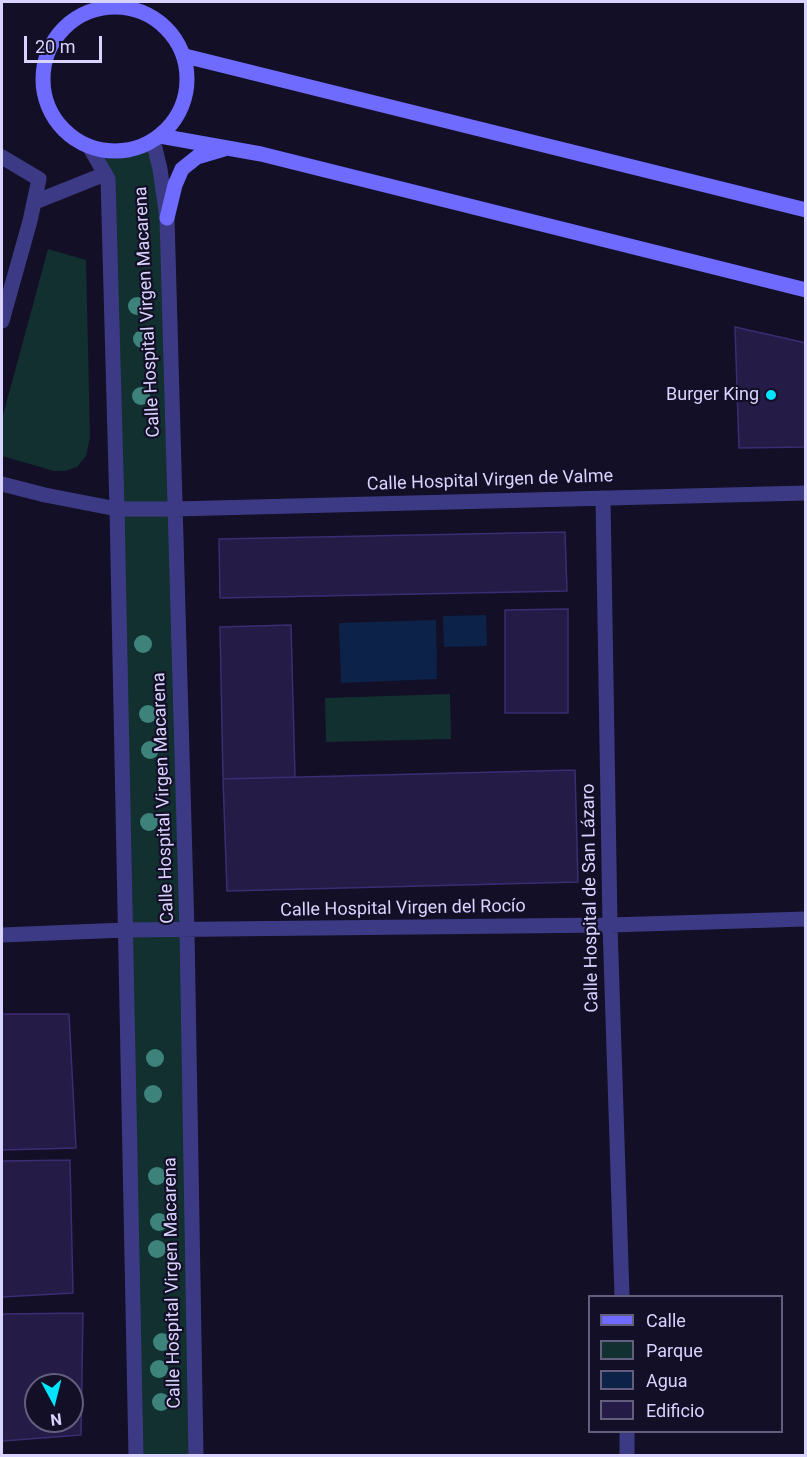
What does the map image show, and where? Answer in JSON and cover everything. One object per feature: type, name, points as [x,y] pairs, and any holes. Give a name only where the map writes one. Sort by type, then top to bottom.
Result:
[{"type":"main road","points":[[118,7],[143,12],[160,22],[174,36],[184,56],[187,84],[179,112],[157,138],[133,149],[110,151],[89,147],[67,134],[51,114],[43,89],[44,64],[53,41],[70,22],[93,10],[118,7]]},
{"type":"main road","points":[[184,56],[806,210]]},
{"type":"main road","points":[[157,138],[273,156],[806,291]]},
{"type":"main road","points":[[167,218],[175,185],[182,169],[197,157],[229,148]]},
{"type":"street","name":"Calle Hospital Virgen Macarena","points":[[157,138],[167,218],[187,931],[196,1455]]},
{"type":"street","name":"Calle Hospital Virgen Macarena","points":[[89,147],[108,179],[136,1455]]},
{"type":"street","points":[[2,157],[39,179],[35,202],[2,321]]},
{"type":"street","points":[[35,202],[105,174]]},
{"type":"street","name":"Calle Hospital Virgen de Valme","points":[[2,484],[45,495],[117,508],[175,509],[806,493]]},
{"type":"street","name":"Calle Hospital de San Lázaro","points":[[603,498],[610,926],[622,1295]]},
{"type":"street","name":"Calle Hospital Virgen del Rocío","points":[[2,935],[125,930],[610,926],[806,919]]},
{"type":"street","points":[[627,1433],[627,1455]]},
{"type":"green space","points":[[153,140],[160,169],[196,1455],[136,1455],[108,179],[89,147],[110,151],[133,149]]},
{"type":"green space","points":[[48,249],[86,260],[90,437],[86,456],[77,467],[65,471],[54,471],[2,456],[2,419]]},
{"type":"green space","points":[[450,694],[451,739],[326,742],[325,698]]},
{"type":"water","points":[[486,615],[487,646],[444,647],[443,616]]},
{"type":"water","points":[[436,620],[437,679],[341,683],[339,623]]},
{"type":"building","name":"Burger King","points":[[735,327],[806,343],[806,447],[739,448]]},
{"type":"building","points":[[565,532],[567,591],[220,598],[219,539]]},
{"type":"building","points":[[568,609],[568,713],[505,713],[505,610]]},
{"type":"building","points":[[291,625],[295,777],[223,779],[220,627]]},
{"type":"building","points":[[575,770],[578,882],[227,891],[223,779]]},
{"type":"building","points":[[2,1014],[69,1014],[76,1148],[2,1150]]},
{"type":"building","points":[[70,1160],[73,1293],[2,1297],[2,1161]]},
{"type":"building","points":[[83,1313],[82,1373],[24,1373],[24,1433],[81,1433],[81,1435],[2,1441],[2,1314]]},
{"type":"place","name":"Burger King","points":[[771,395]]}]
